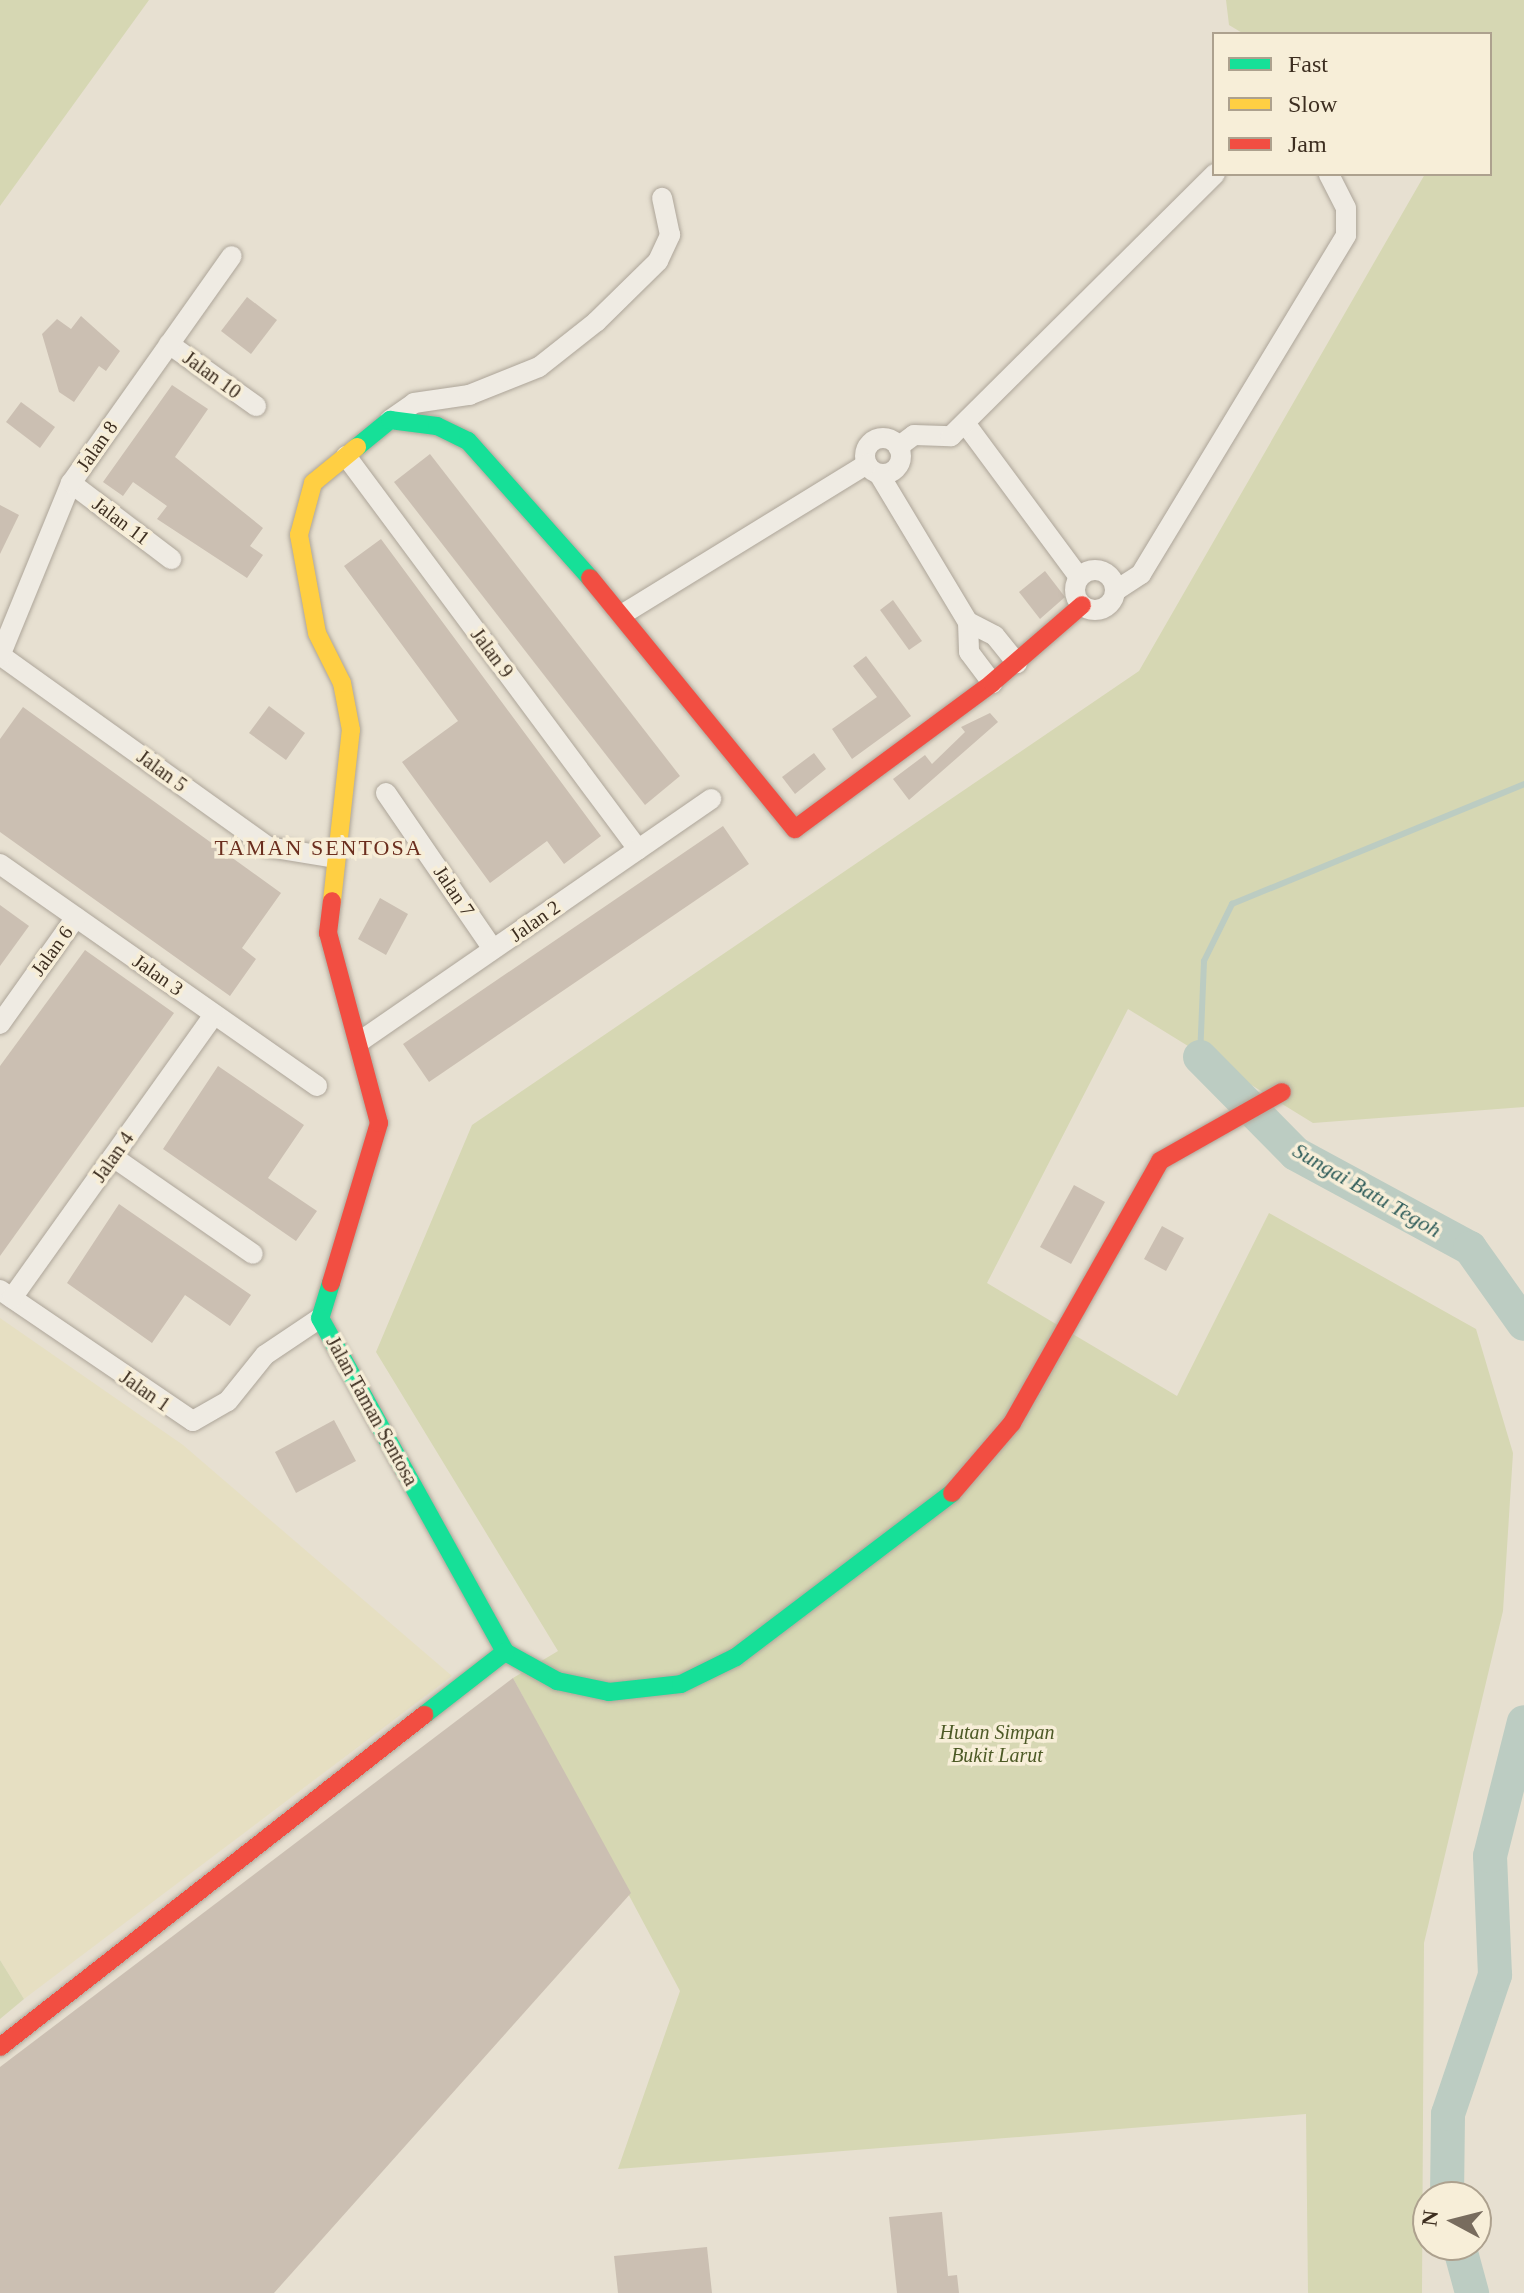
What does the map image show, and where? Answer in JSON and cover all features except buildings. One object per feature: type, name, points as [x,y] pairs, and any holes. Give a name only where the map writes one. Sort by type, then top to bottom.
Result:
[{"type":"street","points":[[898,447],[914,435],[951,436],[1213,176]]},
{"type":"street","points":[[1082,605],[1100,609],[1115,591],[1141,574],[1346,235],[1346,208],[1330,176]]},
{"type":"street","points":[[390,420],[414,403],[469,395],[539,367],[596,322],[658,261],[670,235],[662,198]]},
{"type":"street","name":"Jalan 8","points":[[0,656],[71,483],[232,256]]},
{"type":"street","name":"Jalan 10","points":[[169,344],[256,406]]},
{"type":"street","points":[[390,420],[437,426],[468,441],[623,614],[795,829],[992,683],[1082,605]]},
{"type":"street","name":"Jalan Taman Sentosa","points":[[390,420],[313,483],[299,535],[305,596],[342,683],[351,730],[328,933],[359,1042],[378,1143],[320,1318],[505,1652]]},
{"type":"street","points":[[965,423],[1079,577],[1082,605]]},
{"type":"street","points":[[898,447],[877,439],[868,447],[873,469],[968,622],[969,652],[992,683]]},
{"type":"street","points":[[623,614],[873,469],[899,465],[898,447]]},
{"type":"street","name":"Jalan 9","points":[[346,456],[638,849]]},
{"type":"street","name":"Jalan 11","points":[[71,483],[171,559]]},
{"type":"street","points":[[1079,577],[1102,571],[1115,591]]},
{"type":"street","points":[[968,622],[995,636],[1017,663]]},
{"type":"street","name":"Jalan 5","points":[[0,656],[268,847],[335,858]]},
{"type":"street","name":"Jalan 7","points":[[386,793],[493,949]]},
{"type":"street","name":"Jalan 2","points":[[359,1042],[711,799]]},
{"type":"street","name":"Jalan 3","points":[[0,864],[317,1086]]},
{"type":"street","name":"Jalan 6","points":[[0,1024],[76,917]]},
{"type":"street","name":"Jalan 4","points":[[6,1294],[113,1157],[214,1015]]},
{"type":"street","points":[[0,2047],[505,1652],[557,1681],[609,1692],[681,1684],[736,1657],[952,1493],[1012,1423],[1160,1161],[1282,1092]]},
{"type":"street","points":[[113,1157],[253,1254]]},
{"type":"street","name":"Jalan 1","points":[[6,1294],[193,1421],[228,1401],[265,1355],[320,1318]]},
{"type":"shaded area","points":[[0,1318],[183,1445],[452,1676],[24,1999],[0,1960]]},
{"type":"green space","points":[[0,0],[149,0],[0,206]]},
{"type":"green space","name":"Hutan Simpan Bukit Larut","points":[[1226,0],[1524,0],[1524,1107],[1313,1123],[1128,1009],[987,1283],[1177,1396],[1269,1213],[1476,1329],[1513,1453],[1503,1611],[1424,1943],[1423,2181],[1412,2181],[1412,2261],[1422,2261],[1422,2293],[1308,2293],[1306,2114],[618,2169],[680,1991],[513,1678],[558,1651],[376,1352],[472,1125],[1139,671],[1424,176],[1492,176],[1492,32],[1241,32],[1229,25]]},
{"type":"green space","points":[[0,1960],[24,1999],[0,2019]]},
{"type":"waterway","name":"Sungai Batu Tegoh","points":[[1200,1057],[1204,961],[1232,904],[1524,784]]},
{"type":"waterway","name":"Sungai Batu Tegoh","points":[[1200,1057],[1296,1154],[1470,1248],[1524,1324]]},
{"type":"waterway","name":"Sungai Batu Tegoh","points":[[1447,2181],[1448,2114],[1495,1975],[1490,1856],[1524,1722]]},
{"type":"waterway","name":"Sungai Batu Tegoh","points":[[1463,2261],[1472,2293]]},
{"type":"traffic: fast","points":[[357,447],[390,420],[437,426],[468,441],[590,578]]},
{"type":"traffic: fast","points":[[331,1283],[320,1318],[505,1652]]},
{"type":"traffic: fast","points":[[505,1652],[557,1681],[609,1692],[681,1684],[736,1657],[952,1493]]},
{"type":"traffic: fast","points":[[424,1715],[505,1652]]},
{"type":"traffic: slow","points":[[332,901],[351,730],[342,683],[317,633],[299,535],[313,483],[357,447]]},
{"type":"traffic: jam","points":[[590,578],[795,829],[992,683],[1082,605]]},
{"type":"traffic: jam","points":[[331,1283],[379,1123],[328,933],[332,901]]},
{"type":"traffic: jam","points":[[952,1493],[1012,1423],[1160,1161],[1282,1092]]},
{"type":"traffic: jam","points":[[0,2047],[424,1715]]},
{"type":"district","name":"TAMAN SENTOSA","points":[[319,848]]}]
